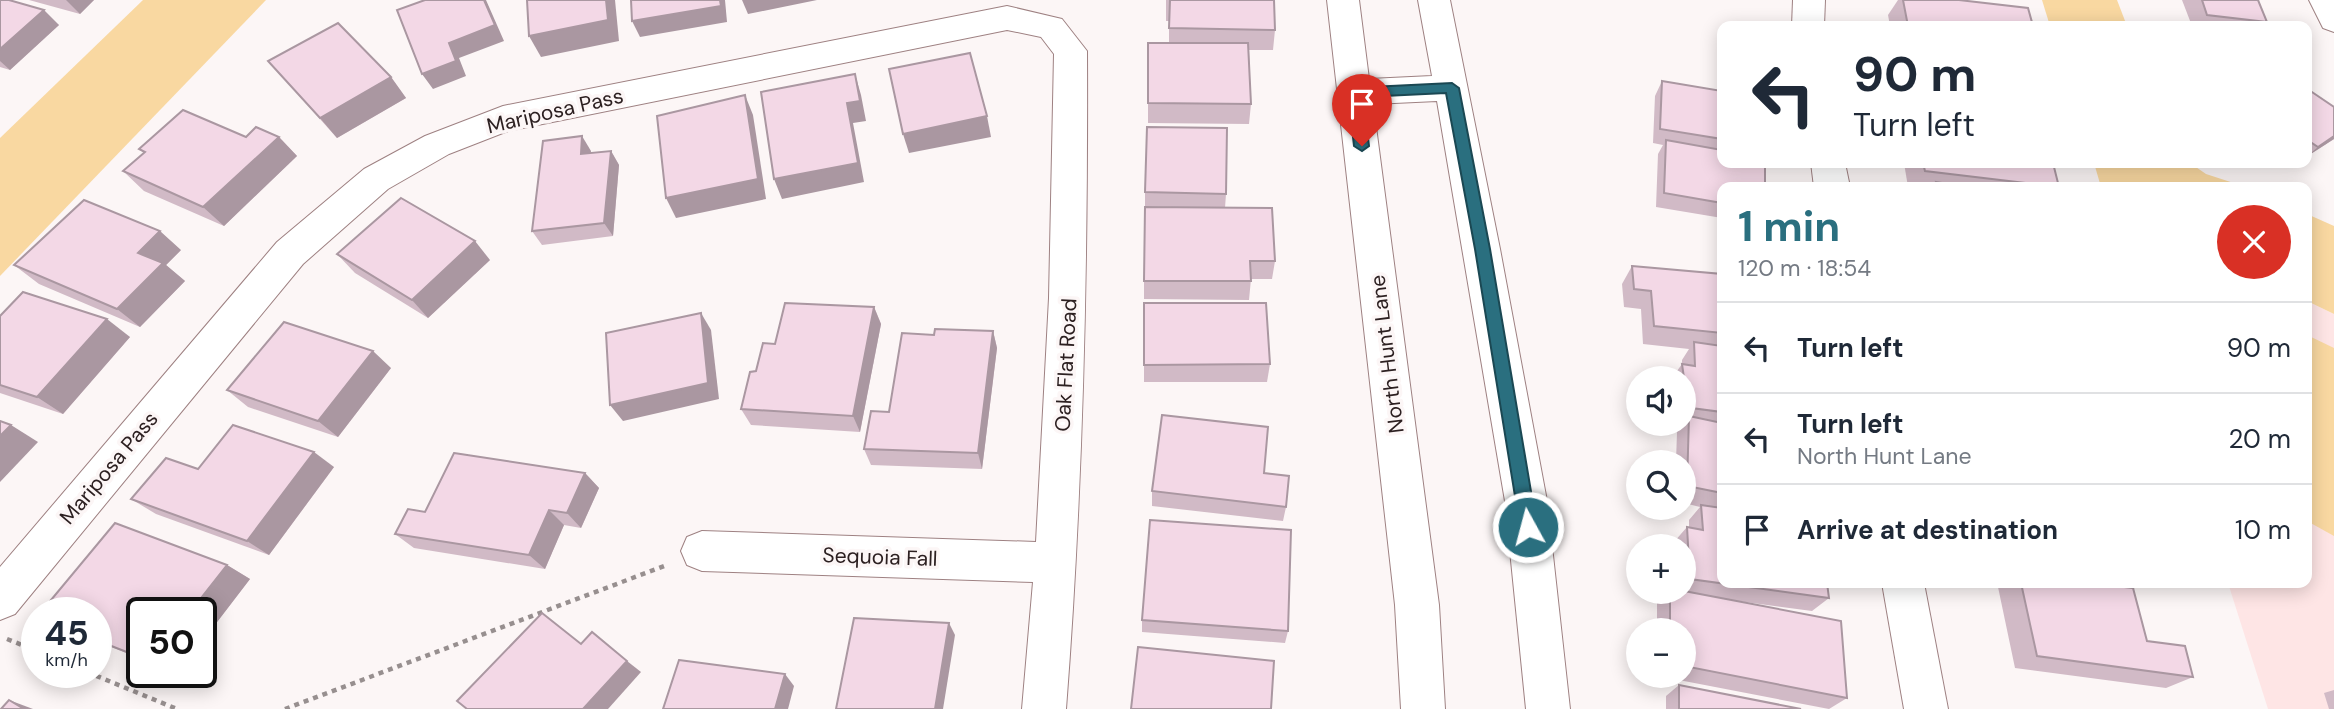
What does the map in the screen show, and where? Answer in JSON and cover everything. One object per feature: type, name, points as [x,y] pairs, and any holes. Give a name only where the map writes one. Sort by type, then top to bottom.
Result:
[{"type":"street","name":"North Hunt Lane","points":[[1343,0],[1418,605],[1423,709]]},
{"type":"street","points":[[1434,0],[1525,500],[1548,709]]},
{"type":"street","points":[[1808,21],[1809,0]]},
{"type":"street","points":[[2325,0],[2334,20]]},
{"type":"street","name":"Mariposa Pass","points":[[0,599],[290,253],[376,179],[437,145],[503,119],[1007,18],[1051,27]]},
{"type":"street","name":"Oak Flat Road","points":[[1044,709],[1058,563],[1070,271],[1071,51],[1051,27]]},
{"type":"street","points":[[1355,92],[1452,88]]},
{"type":"street","name":"Sequoia Fall","points":[[702,551],[1058,563]]},
{"type":"street","points":[[1904,588],[1926,709]]},
{"type":"path","points":[[285,709],[702,551]]},
{"type":"path","points":[[0,636],[21,645]]},
{"type":"path","points":[[112,682],[177,709]]},
{"type":"shaded area","points":[[143,0],[266,0],[0,276],[0,138]]},
{"type":"shaded area","points":[[2042,0],[2117,0],[2125,21],[2048,21]]},
{"type":"shaded area","points":[[2095,168],[2197,168],[2206,174],[2231,182],[2100,182]]},
{"type":"shaded area","points":[[2312,216],[2334,226],[2334,314],[2312,303]]},
{"type":"shaded area","points":[[2312,303],[2334,314],[2334,709],[2268,709],[2230,588],[2312,588]]},
{"type":"shaded area","points":[[2312,337],[2334,348],[2334,536],[2312,524]]},
{"type":"building","points":[[0,0],[44,10],[0,49]]},
{"type":"building","points":[[425,0],[484,0],[495,25],[449,43],[456,61],[422,74],[397,10]]},
{"type":"building","points":[[527,0],[606,0],[608,20],[529,36]]},
{"type":"building","points":[[631,0],[720,0],[721,6],[632,21]]},
{"type":"building","points":[[1170,0],[1274,0],[1275,30],[1169,28]]},
{"type":"building","points":[[1903,0],[1959,0],[2028,8],[2032,21],[1907,21]]},
{"type":"building","points":[[2202,0],[2258,0],[2267,21],[2258,21],[2207,15]]},
{"type":"building","points":[[338,23],[391,77],[320,118],[268,61]]},
{"type":"building","points":[[1148,43],[1248,43],[1251,104],[1148,103]]},
{"type":"building","points":[[970,53],[987,116],[903,134],[889,69]]},
{"type":"building","points":[[855,74],[860,101],[847,103],[858,163],[774,179],[761,92]]},
{"type":"building","points":[[1662,81],[1717,90],[1717,138],[1660,129]]},
{"type":"building","points":[[2312,92],[2334,107],[2334,136],[2318,147],[2312,143]]},
{"type":"building","points":[[745,95],[758,179],[666,198],[657,116]]},
{"type":"building","points":[[183,110],[246,137],[256,127],[279,137],[203,207],[123,171],[145,152],[139,149]]},
{"type":"building","points":[[1147,127],[1227,128],[1226,194],[1145,192]]},
{"type":"building","points":[[582,136],[581,154],[611,151],[604,223],[532,231],[543,141]]},
{"type":"building","points":[[1666,140],[1717,149],[1717,168],[1765,168],[1765,182],[1717,182],[1717,202],[1664,193]]},
{"type":"building","points":[[1924,168],[2054,168],[2058,182],[2017,182],[1925,171]]},
{"type":"building","points":[[401,198],[475,241],[412,300],[337,254]]},
{"type":"building","points":[[84,200],[160,231],[138,253],[163,263],[117,309],[14,265]]},
{"type":"building","points":[[1145,207],[1272,208],[1275,261],[1250,261],[1251,281],[1144,281]]},
{"type":"building","points":[[1632,266],[1717,274],[1717,332],[1654,326],[1651,291],[1634,289]]},
{"type":"building","points":[[23,292],[107,319],[37,397],[0,385],[0,316]]},
{"type":"building","points":[[785,303],[874,307],[853,416],[741,409],[750,372],[756,371],[763,343],[775,344]]},
{"type":"building","points":[[1144,303],[1266,303],[1270,364],[1144,365]]},
{"type":"building","points":[[701,313],[708,383],[610,405],[606,333]]},
{"type":"building","points":[[284,322],[373,351],[318,421],[227,390]]},
{"type":"building","points":[[935,329],[993,331],[978,453],[864,449],[871,411],[889,412],[902,333],[934,335]]},
{"type":"building","points":[[1694,342],[1717,345],[1717,411],[1696,409]]},
{"type":"building","points":[[1162,415],[1268,427],[1264,473],[1289,476],[1286,507],[1152,491]]},
{"type":"building","points":[[1696,417],[1717,422],[1717,492],[1696,488],[1696,450],[1688,450],[1688,436],[1696,436]]},
{"type":"building","points":[[0,421],[11,425],[0,436]]},
{"type":"building","points":[[233,425],[314,452],[247,541],[131,499],[166,458],[198,469]]},
{"type":"building","points":[[454,453],[585,473],[567,513],[549,510],[529,555],[395,534],[408,509],[425,512]]},
{"type":"building","points":[[1701,505],[1717,507],[1717,583],[1696,580],[1696,534],[1687,534],[1687,527],[1703,530]]},
{"type":"building","points":[[1150,520],[1291,530],[1288,631],[1142,620]]},
{"type":"building","points":[[115,523],[227,565],[202,597],[126,597],[126,652],[112,646],[112,597],[53,597]]},
{"type":"building","points":[[1756,588],[1828,588],[1829,598]]},
{"type":"building","points":[[2022,588],[2133,588],[2147,641],[2185,646],[2193,677],[2037,656]]},
{"type":"building","points":[[1696,593],[1841,621],[1847,698],[1696,668],[1696,618],[1670,618],[1670,604],[1696,604]]},
{"type":"building","points":[[542,613],[581,644],[592,632],[627,661],[583,709],[467,709],[457,701]]},
{"type":"building","points":[[854,618],[949,623],[935,709],[836,709]]},
{"type":"building","points":[[1138,647],[1274,661],[1271,709],[1131,709]]},
{"type":"building","points":[[679,660],[785,674],[775,709],[663,709]]},
{"type":"building","points":[[1679,688],[1694,688],[1801,709],[1679,709]]},
{"type":"building","points":[[9,700],[24,709],[1,709]]},
{"type":"route","points":[[1362,146],[1355,92],[1452,88],[1528,527]]}]
